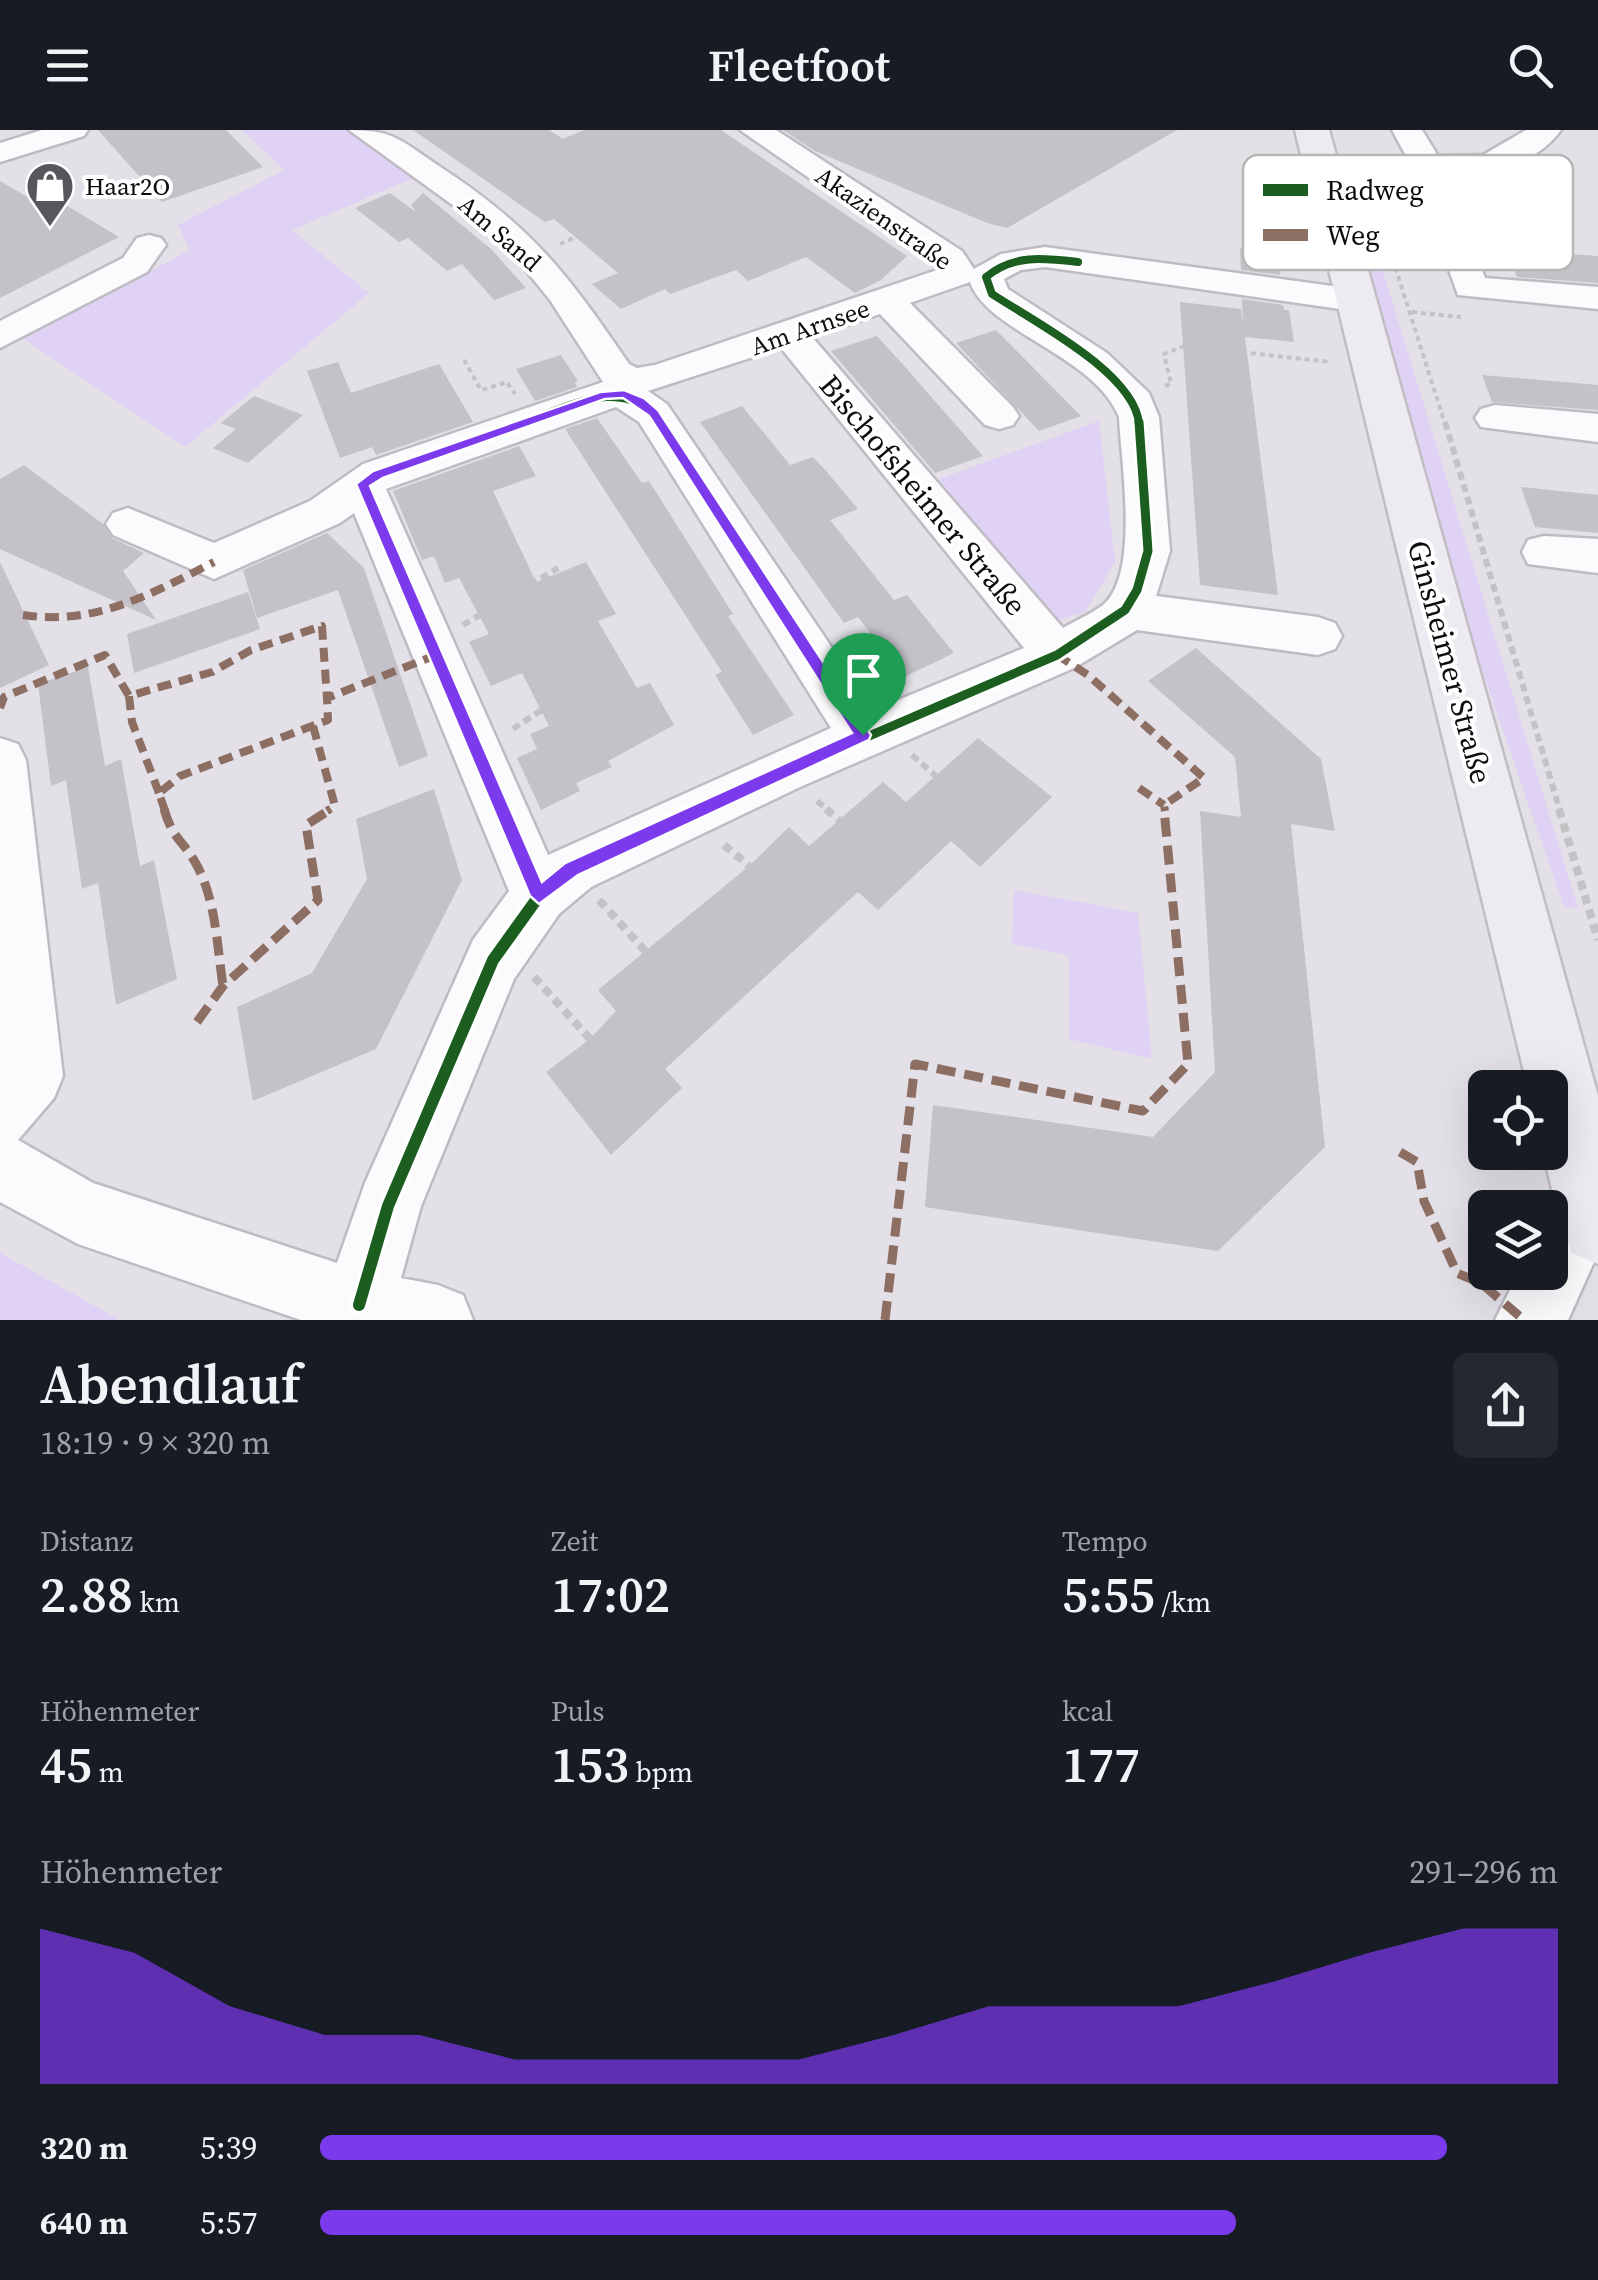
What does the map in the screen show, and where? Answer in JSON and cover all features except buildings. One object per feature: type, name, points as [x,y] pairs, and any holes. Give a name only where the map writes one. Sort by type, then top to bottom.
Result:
[{"type":"main road","name":"Ginsheimer Straße","points":[[1351,270],[1354,300],[1594,1210]]},
{"type":"street","points":[[0,153],[73,130]]},
{"type":"street","name":"Am Sand","points":[[364,130],[484,214],[531,256],[615,373],[642,386]]},
{"type":"street","name":"Akazienstraße","points":[[755,130],[973,276],[1006,264],[1044,258],[1354,300]]},
{"type":"street","points":[[1407,130],[1421,155]]},
{"type":"street","points":[[1513,155],[1546,130]]},
{"type":"street","points":[[0,336],[135,265],[149,245]]},
{"type":"street","points":[[1465,270],[1471,286],[1598,298]]},
{"type":"street","points":[[359,1305],[388,1206],[503,942],[555,882],[863,735],[1056,655],[1125,610],[1137,590],[1148,551],[1139,417],[1129,394],[1094,362],[992,294],[973,276]]},
{"type":"street","name":"Am Arnsee","points":[[128,524],[214,562],[326,512],[378,474],[887,300],[973,276]]},
{"type":"street","points":[[887,300],[941,334],[999,416]]},
{"type":"street","name":"Bischofsheimer Straße","points":[[789,334],[1056,655]]},
{"type":"street","points":[[642,386],[654,413],[863,735]]},
{"type":"street","points":[[1496,418],[1598,428]]},
{"type":"street","points":[[362,484],[478,752],[555,882]]},
{"type":"street","points":[[1544,552],[1598,556]]},
{"type":"street","points":[[1125,610],[1318,636]]},
{"type":"street","points":[[0,760],[32,1076],[0,1116]]},
{"type":"street","points":[[0,1165],[78,1211],[359,1305],[438,1320]]},
{"type":"street","name":"Ginsheimer Straße","points":[[1530,1320],[1594,1210]]},
{"type":"path","points":[[484,214],[596,170]]},
{"type":"path","points":[[531,256],[651,204]]},
{"type":"path","points":[[1398,270],[1598,940]]},
{"type":"path","points":[[1129,394],[1171,384],[1164,354],[1184,346],[1336,363]]},
{"type":"path","points":[[464,360],[481,390],[507,382],[532,420]]},
{"type":"path","points":[[432,644],[558,568]]},
{"type":"path","points":[[478,752],[610,665]]},
{"type":"path","points":[[555,882],[646,953]]},
{"type":"path","points":[[503,942],[590,1039]]},
{"type":"shaded area","points":[[242,130],[347,130],[413,178],[292,230],[369,293],[185,447],[24,339],[190,250],[178,225],[284,170]]},
{"type":"shaded area","points":[[1364,270],[1383,270],[1578,908],[1564,907],[1470,635]]},
{"type":"shaded area","points":[[1099,421],[1115,562],[1085,612],[1053,622],[939,479]]},
{"type":"shaded area","points":[[1014,890],[1138,913],[1152,1059],[1069,1039],[1069,955],[1012,944]]},
{"type":"shaded area","points":[[0,1253],[120,1320],[0,1320]]},
{"type":"marked path","points":[[23,615],[74,619],[98,614],[145,597],[214,562]]},
{"type":"marked path","points":[[159,793],[132,722],[129,696],[212,672],[251,650],[322,626],[327,698]]},
{"type":"marked path","points":[[0,708],[4,697],[105,655],[129,696]]},
{"type":"marked path","points":[[223,986],[210,900],[195,861],[172,835],[159,793],[180,776],[328,720],[327,698],[436,655]]},
{"type":"marked path","points":[[885,1320],[915,1064],[1143,1111],[1188,1064],[1164,805],[1204,778],[1088,675],[1057,655]]},
{"type":"marked path","points":[[197,1022],[223,986],[318,900],[306,825],[335,806],[313,726]]},
{"type":"marked path","points":[[1139,788],[1164,805]]},
{"type":"marked path","points":[[1400,1152],[1417,1162],[1424,1201],[1457,1273],[1482,1284],[1524,1320]]},
{"type":"cycle path","points":[[359,1305],[388,1206],[493,960],[539,896],[572,869],[606,852],[782,771],[1057,655],[1125,610],[1137,590],[1148,551],[1139,417],[1129,393],[1094,362],[992,294],[986,285],[986,277],[996,269],[1018,260],[1078,262]]},
{"type":"cycle path","points":[[539,896],[363,484],[378,474],[604,395],[636,400],[653,413],[863,735]]},
{"type":"place","name":"Haar2O","points":[[50,228]]},
{"type":"route","points":[[624,394],[640,401],[654,413],[863,735],[572,869],[539,896],[362,484],[378,474],[604,395],[624,394]]}]
